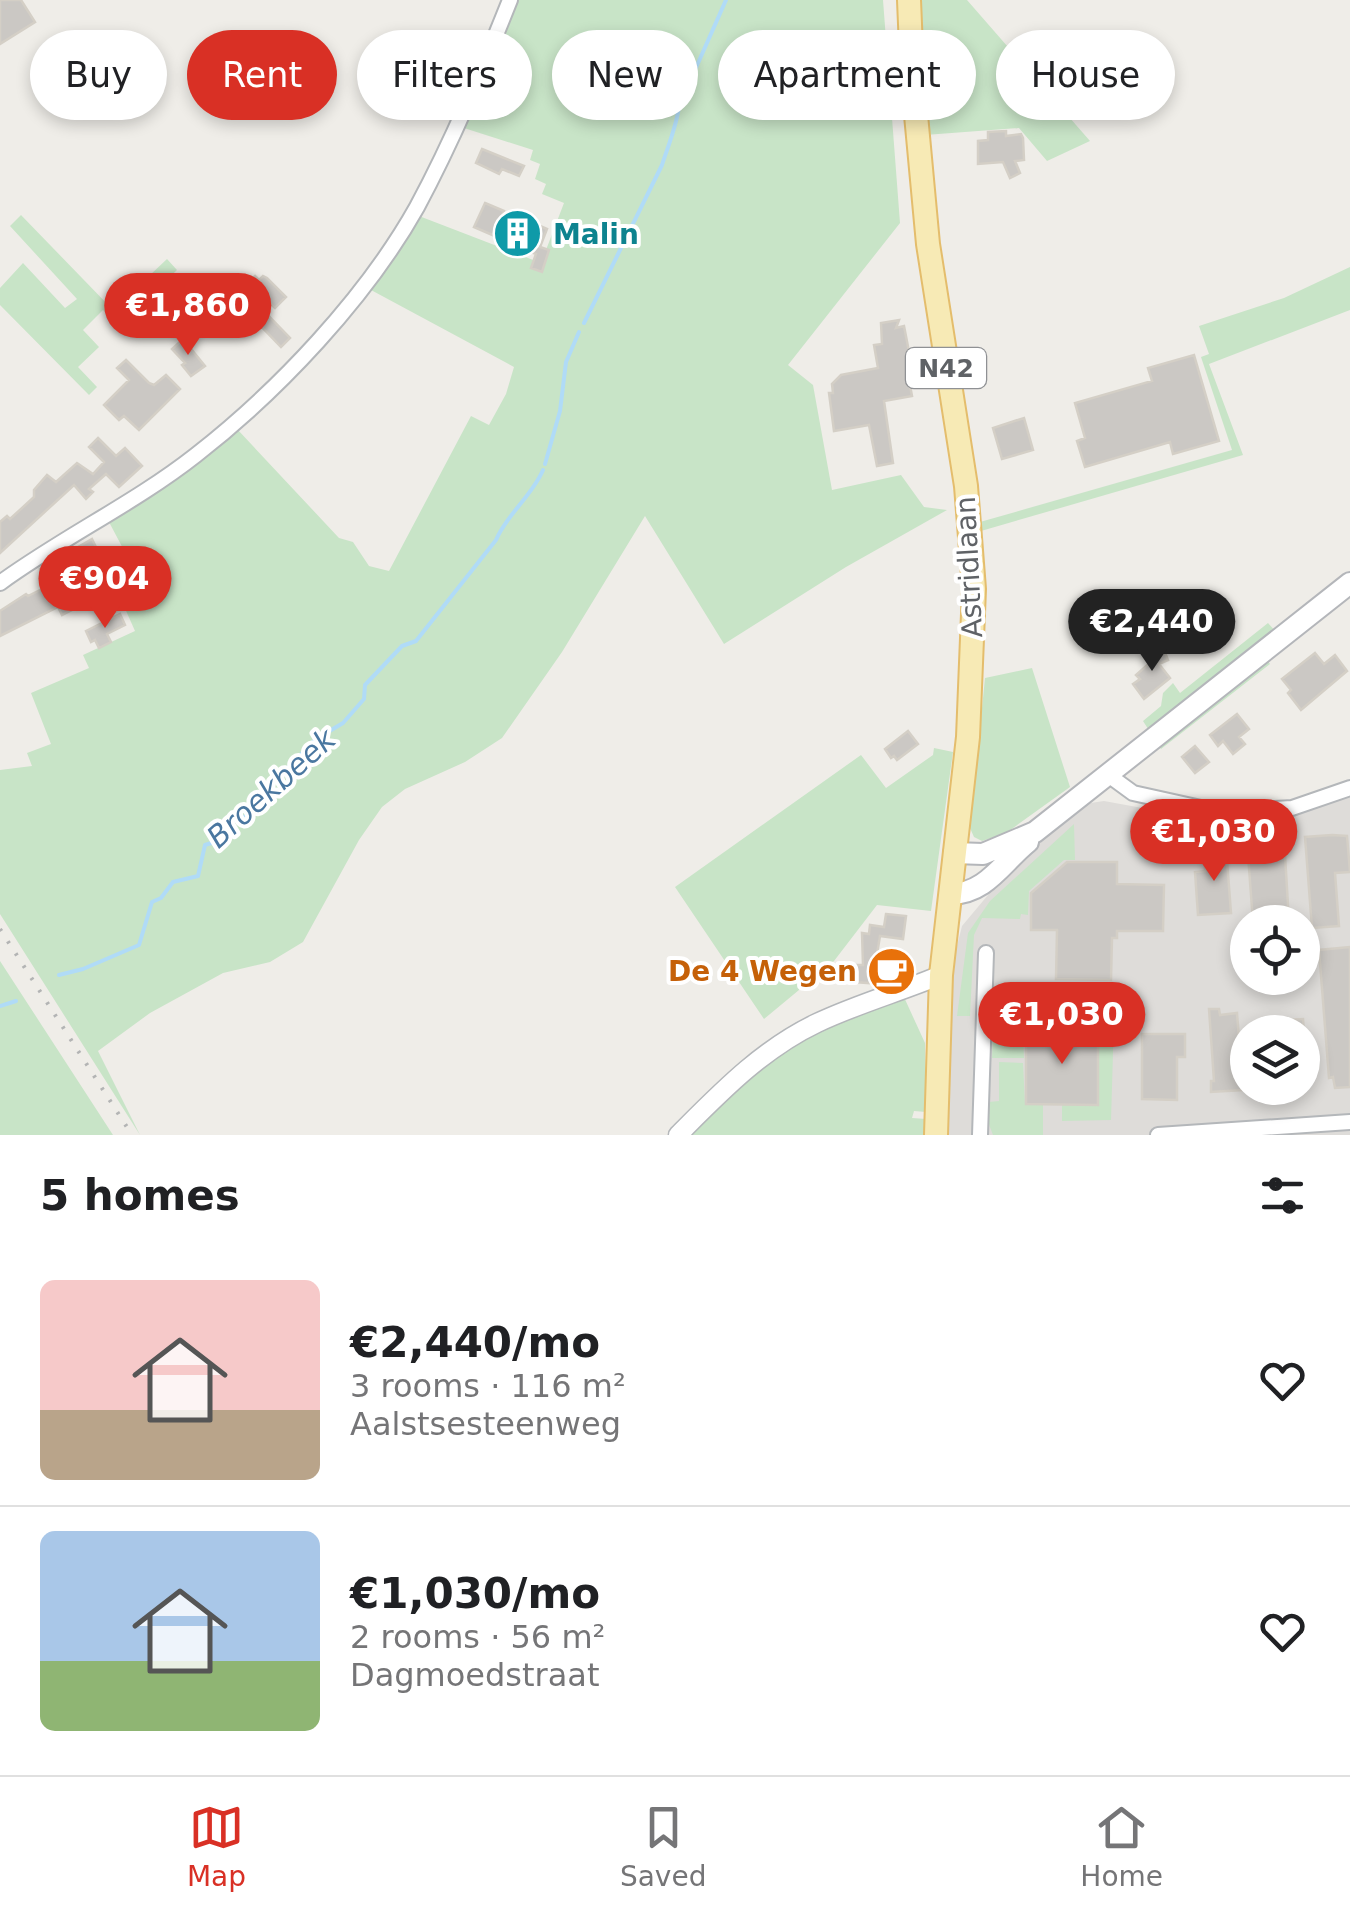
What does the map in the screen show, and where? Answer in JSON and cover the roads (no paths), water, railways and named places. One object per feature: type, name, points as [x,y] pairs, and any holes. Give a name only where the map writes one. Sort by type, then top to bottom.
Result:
[{"type":"main road","name":"Astridlaan","points":[[909,0],[928,244],[966,486],[972,554],[972,672],[941,975],[936,1135]]},
{"type":"main road","points":[[954,853],[983,854],[1035,832],[1350,583]]},
{"type":"main road","points":[[950,894],[978,890],[1035,832]]},
{"type":"street","points":[[0,583],[196,454],[305,355],[348,306],[415,210],[462,118],[510,0]]},
{"type":"street","points":[[1107,774],[1133,793],[1219,812],[1292,808],[1350,788]]},
{"type":"street","points":[[980,1135],[986,953]]},
{"type":"street","points":[[678,1135],[752,1064],[783,1042],[818,1023],[941,975]]},
{"type":"street","points":[[1158,1135],[1350,1122]]},
{"type":"waterway","name":"Broekbeek","points":[[584,323],[662,165],[679,106],[726,0]]},
{"type":"waterway","name":"Broekbeek","points":[[545,464],[560,411],[566,362],[579,332]]},
{"type":"waterway","name":"Broekbeek","points":[[59,975],[139,945],[152,902],[161,898],[173,882],[198,876],[205,845],[224,839],[233,820],[247,816],[263,793],[316,739],[343,723],[364,699],[365,685],[402,646],[416,641],[496,540],[543,470]]},
{"type":"waterway","name":"Broekbeek","points":[[0,1006],[16,1001]]},
{"type":"railway","points":[[0,929],[132,1135]]},
{"type":"place","name":"Malin","points":[[518,234]]},
{"type":"place","name":"De 4 Wegen","points":[[892,971]]}]
